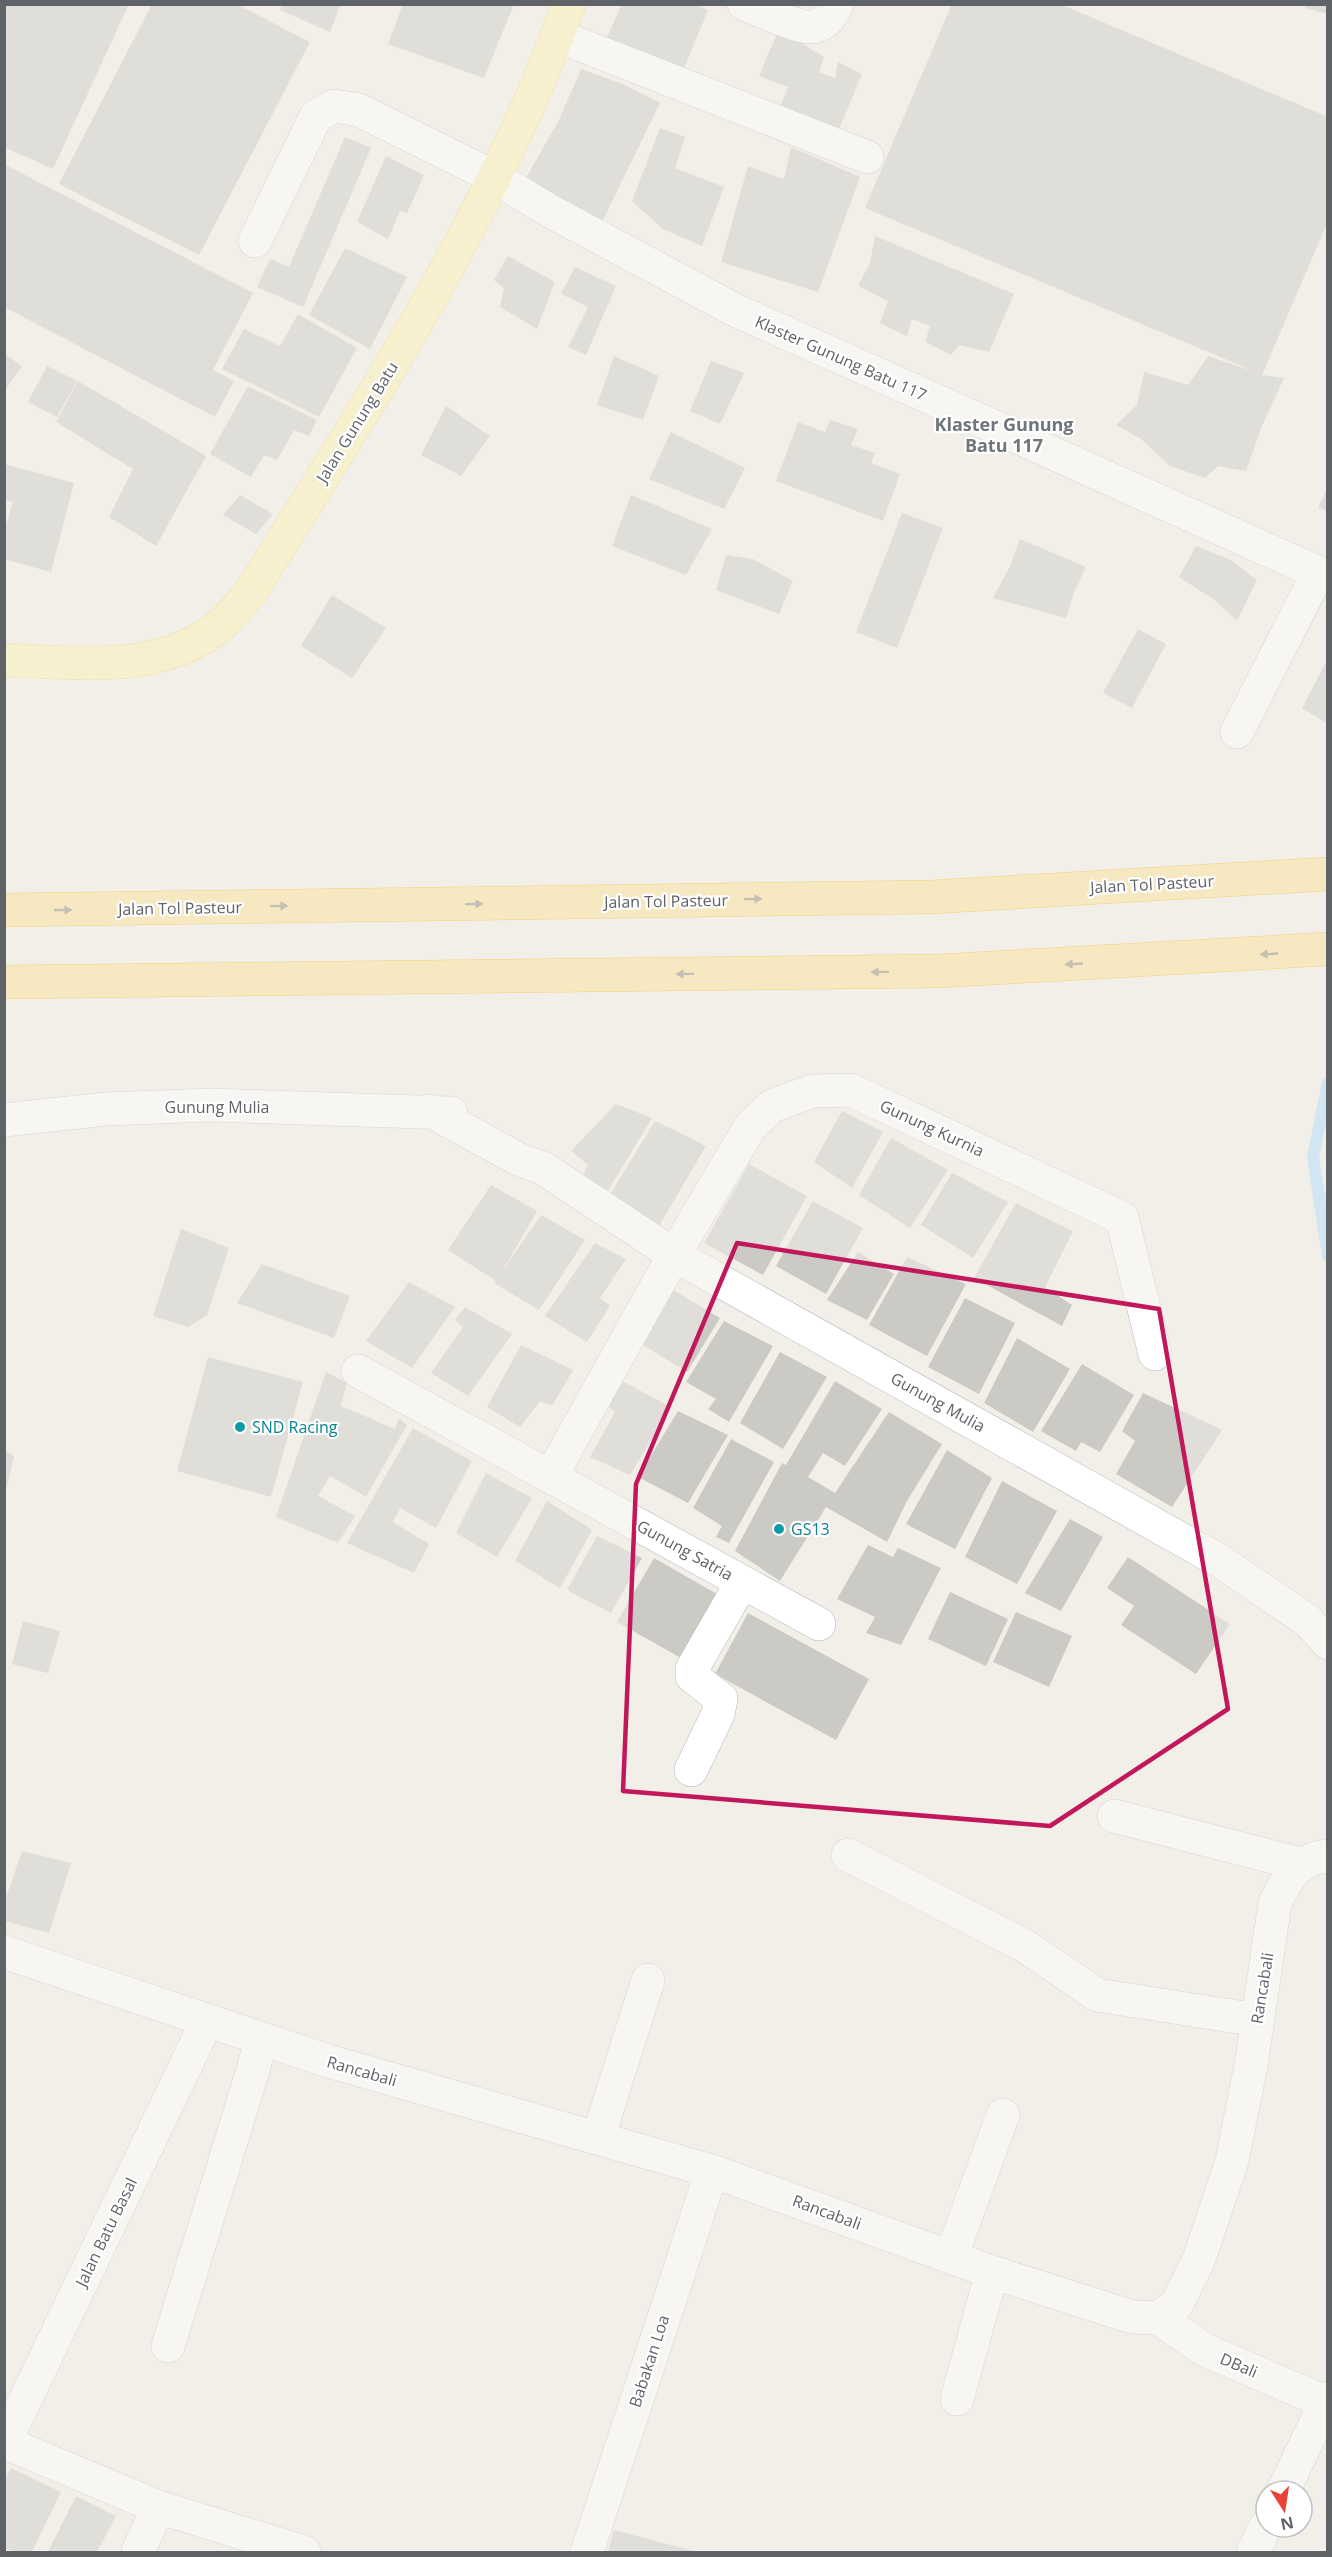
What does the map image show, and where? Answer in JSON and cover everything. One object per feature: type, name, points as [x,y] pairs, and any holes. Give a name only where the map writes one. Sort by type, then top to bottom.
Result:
[{"type":"highway","name":"Jalan Tol Pasteur","points":[[4,910],[931,897],[1328,874]]},
{"type":"highway","points":[[4,982],[939,971],[1328,949]]},
{"type":"main road","name":"Jalan Gunung Batu","points":[[4,660],[122,663],[160,656],[196,642],[225,621],[252,590],[398,356],[496,178],[558,36],[569,4]]},
{"type":"street","points":[[744,4],[810,28],[832,17],[837,4]]},
{"type":"street","points":[[558,36],[867,158]]},
{"type":"street","name":"Klaster Gunung Batu 117","points":[[255,241],[316,116],[334,106],[359,110],[496,178],[550,211],[735,310],[1323,575]]},
{"type":"street","points":[[1237,732],[1323,575]]},
{"type":"street","name":"Gunung Kurnia","points":[[674,1255],[750,1127],[772,1106],[812,1091],[851,1090],[1122,1218],[1155,1354]]},
{"type":"street","name":"Gunung Mulia","points":[[4,1120],[106,1109],[211,1106],[430,1111],[465,1115],[528,1148],[543,1167],[674,1255],[1220,1561],[1308,1621],[1328,1643]]},
{"type":"street","points":[[551,1476],[674,1255]]},
{"type":"street","name":"Gunung Satria","points":[[358,1371],[819,1624]]},
{"type":"street","points":[[691,1770],[718,1714],[721,1700],[693,1676],[692,1669],[742,1582]]},
{"type":"street","points":[[1114,1816],[1314,1860]]},
{"type":"street","points":[[848,1855],[1025,1946],[1097,1995],[1257,2020]]},
{"type":"street","name":"Rancabali","points":[[4,1952],[328,2061],[712,2171],[992,2272],[1132,2317],[1158,2318],[1177,2304],[1199,2259],[1232,2161],[1251,2065],[1275,1903],[1287,1878],[1314,1860]]},
{"type":"street","points":[[598,2138],[648,1980]]},
{"type":"street","name":"Jalan Batu Basal","points":[[7,2433],[207,2021]]},
{"type":"street","points":[[168,2346],[254,2070],[261,2039]]},
{"type":"street","points":[[951,2257],[1003,2115]]},
{"type":"street","name":"Babakan Loa","points":[[587,2553],[712,2171]]},
{"type":"street","points":[[957,2399],[992,2272]]},
{"type":"street","name":"DBali","points":[[1158,2318],[1205,2350],[1326,2400],[1289,2479]]},
{"type":"street","points":[[7,2433],[158,2507],[304,2553]]},
{"type":"street","points":[[138,2553],[158,2507]]},
{"type":"street","points":[[1253,2553],[1260,2539]]},
{"type":"highlighted area","points":[[737,1243],[1159,1309],[1228,1709],[1050,1826],[623,1791],[636,1484]]},
{"type":"building","points":[[4,4],[129,4],[53,169],[4,147]]},
{"type":"building","points":[[152,4],[236,4],[310,42],[199,255],[59,184]]},
{"type":"building","points":[[282,4],[341,4],[330,32],[280,10]]},
{"type":"building","points":[[403,4],[514,4],[484,78],[388,44]]},
{"type":"building","points":[[622,4],[695,4],[708,10],[683,71],[606,39]]},
{"type":"building","points":[[952,4],[1060,4],[1328,117],[1328,221],[1262,375],[1284,378],[1262,426],[1246,471],[1218,466],[1205,478],[1170,466],[1141,439],[1116,425],[1137,405],[1144,372],[1188,385],[1208,356],[1256,372],[865,208]]},
{"type":"building","points":[[1306,4],[1328,4],[1328,14],[1305,8]]},
{"type":"building","points":[[779,29],[824,57],[819,72],[835,78],[838,62],[862,74],[837,134],[777,114],[788,87],[759,76]]},
{"type":"building","points":[[581,69],[625,85],[660,103],[601,224],[526,178],[559,120]]},
{"type":"building","points":[[660,128],[685,137],[675,168],[724,187],[702,246],[663,229],[632,201]]},
{"type":"building","points":[[345,137],[371,148],[303,307],[257,287],[270,259],[289,267]]},
{"type":"building","points":[[791,147],[860,177],[818,292],[721,262],[748,166],[784,179]]},
{"type":"building","points":[[386,156],[424,175],[407,213],[400,211],[388,239],[357,222]]},
{"type":"building","points":[[4,164],[253,293],[213,370],[234,381],[215,417],[4,307]]},
{"type":"building","points":[[875,236],[1014,294],[989,352],[959,345],[951,355],[925,342],[930,326],[912,319],[907,336],[880,323],[888,301],[858,286],[870,263]]},
{"type":"building","points":[[345,248],[407,277],[370,349],[309,315]]},
{"type":"building","points":[[508,256],[555,282],[537,329],[500,307],[504,288],[494,280]]},
{"type":"building","points":[[575,267],[616,286],[586,355],[568,347],[588,307],[561,294]]},
{"type":"building","points":[[298,314],[357,348],[319,417],[222,369],[244,329],[280,346]]},
{"type":"building","points":[[6,355],[22,366],[4,392],[4,358]]},
{"type":"building","points":[[614,356],[659,376],[643,420],[597,405]]},
{"type":"building","points":[[711,361],[744,373],[720,424],[690,411]]},
{"type":"building","points":[[47,366],[77,381],[57,417],[28,402]]},
{"type":"building","points":[[78,381],[206,456],[156,546],[109,517],[133,469],[56,422]]},
{"type":"building","points":[[248,386],[317,420],[309,436],[294,430],[277,460],[264,455],[251,477],[210,454]]},
{"type":"building","points":[[446,406],[490,436],[461,476],[421,455]]},
{"type":"building","points":[[830,420],[858,429],[851,445],[875,453],[871,463],[900,474],[883,521],[776,481],[798,422],[825,432]]},
{"type":"building","points":[[671,432],[745,468],[724,509],[649,479]]},
{"type":"building","points":[[4,464],[74,483],[51,572],[4,559],[4,532],[13,502],[4,499]]},
{"type":"building","points":[[1328,487],[1328,511],[1318,508]]},
{"type":"building","points":[[240,495],[273,514],[256,534],[223,515]]},
{"type":"building","points":[[631,495],[712,529],[686,575],[612,546]]},
{"type":"building","points":[[902,513],[943,528],[897,648],[856,632]]},
{"type":"building","points":[[1020,539],[1086,567],[1074,592],[1066,618],[993,598],[1010,566]]},
{"type":"building","points":[[1196,546],[1231,560],[1257,580],[1237,621],[1216,601],[1179,577]]},
{"type":"building","points":[[726,555],[753,559],[793,581],[779,614],[716,590]]},
{"type":"building","points":[[332,595],[386,628],[352,678],[301,646]]},
{"type":"building","points":[[1138,629],[1166,644],[1132,708],[1103,693]]},
{"type":"building","points":[[1328,658],[1328,724],[1302,708]]},
{"type":"building","points":[[616,1104],[652,1118],[606,1194],[581,1179],[588,1165],[571,1151]]},
{"type":"building","points":[[842,1111],[883,1132],[852,1188],[814,1162]]},
{"type":"building","points":[[655,1121],[706,1146],[659,1226],[610,1195]]},
{"type":"building","points":[[891,1138],[948,1170],[910,1228],[859,1195]]},
{"type":"building","points":[[749,1164],[807,1196],[763,1275],[704,1243]]},
{"type":"building","points":[[952,1173],[1008,1202],[973,1258],[921,1225]]},
{"type":"building","points":[[491,1185],[537,1211],[500,1275],[541,1215],[585,1240],[539,1310],[494,1283],[496,1281],[448,1250]]},
{"type":"building","points":[[813,1201],[863,1228],[826,1294],[776,1266]]},
{"type":"building","points":[[1016,1203],[1073,1231],[1045,1287],[1072,1305],[1062,1326],[974,1278]]},
{"type":"building","points":[[181,1229],[229,1248],[207,1315],[188,1327],[153,1316]]},
{"type":"building","points":[[595,1243],[626,1259],[600,1298],[610,1306],[587,1342],[545,1316]]},
{"type":"building","points":[[858,1252],[894,1274],[867,1320],[827,1300]]},
{"type":"building","points":[[907,1257],[966,1284],[927,1356],[869,1325]]},
{"type":"building","points":[[262,1264],[350,1296],[334,1338],[237,1303]]},
{"type":"building","points":[[409,1282],[455,1307],[412,1368],[366,1341]]},
{"type":"building","points":[[670,1288],[720,1318],[687,1372],[638,1342]]},
{"type":"building","points":[[965,1298],[1015,1323],[979,1394],[928,1367]]},
{"type":"building","points":[[465,1307],[512,1334],[468,1396],[431,1373],[463,1327],[455,1320]]},
{"type":"building","points":[[724,1321],[773,1346],[729,1422],[708,1409],[716,1399],[686,1382]]},
{"type":"building","points":[[1017,1338],[1070,1369],[1033,1432],[984,1403]]},
{"type":"building","points":[[521,1345],[573,1370],[552,1406],[540,1401],[520,1427],[487,1407]]},
{"type":"building","points":[[780,1352],[827,1377],[783,1449],[740,1423]]},
{"type":"building","name":"SND Racing","points":[[208,1357],[303,1382],[271,1497],[177,1471]]},
{"type":"building","points":[[1082,1364],[1134,1395],[1100,1452],[1081,1442],[1076,1451],[1041,1431]]},
{"type":"building","points":[[326,1372],[347,1383],[341,1406],[395,1429],[399,1418],[407,1425],[366,1497],[330,1476],[318,1496],[355,1516],[338,1543],[276,1517]]},
{"type":"building","points":[[620,1380],[671,1407],[630,1475],[590,1457],[615,1412],[605,1404]]},
{"type":"building","points":[[835,1381],[882,1409],[845,1466],[823,1453],[808,1477],[835,1493],[889,1412],[942,1444],[907,1501],[887,1542],[826,1507],[780,1581],[735,1551],[782,1463],[786,1465]]},
{"type":"building","points":[[1143,1393],[1222,1430],[1172,1507],[1116,1474],[1135,1441],[1122,1431]]},
{"type":"building","points":[[678,1411],[728,1435],[688,1503],[638,1477]]},
{"type":"building","points":[[413,1428],[472,1461],[436,1528],[400,1508],[393,1522],[429,1544],[414,1573],[347,1543]]},
{"type":"building","points":[[731,1439],[774,1462],[729,1543],[716,1537],[722,1526],[693,1508]]},
{"type":"building","points":[[4,1450],[14,1456],[5,1494],[4,1494]]},
{"type":"building","points":[[947,1450],[992,1478],[955,1549],[906,1524]]},
{"type":"building","points":[[486,1473],[532,1498],[497,1557],[456,1533]]},
{"type":"building","points":[[1002,1481],[1057,1511],[1017,1584],[965,1557]]},
{"type":"building","points":[[547,1501],[592,1530],[560,1588],[515,1561]]},
{"type":"building","points":[[1070,1519],[1103,1537],[1061,1611],[1025,1593]]},
{"type":"building","points":[[597,1536],[642,1558],[611,1613],[567,1590]]},
{"type":"building","points":[[868,1545],[893,1557],[898,1548],[941,1568],[901,1645],[866,1633],[875,1617],[837,1599]]},
{"type":"building","points":[[1128,1557],[1230,1624],[1196,1674],[1121,1625],[1134,1606],[1107,1588]]},
{"type":"building","points":[[654,1558],[717,1594],[681,1658],[617,1622]]},
{"type":"building","points":[[950,1592],[1008,1619],[986,1666],[928,1639]]},
{"type":"building","points":[[1016,1612],[1072,1636],[1049,1687],[993,1662]]},
{"type":"building","points":[[748,1613],[869,1679],[836,1740],[715,1674]]},
{"type":"building","points":[[23,1621],[60,1631],[48,1673],[12,1664]]},
{"type":"building","points":[[22,1851],[71,1863],[49,1933],[5,1921],[5,1901]]},
{"type":"building","points":[[11,2468],[61,2492],[32,2552],[14,2552],[4,2548],[4,2481]]},
{"type":"building","points":[[76,2496],[116,2516],[97,2552],[48,2552]]},
{"type":"building","points":[[614,2530],[697,2552],[608,2552]]},
{"type":"waterway","points":[[1328,1083],[1313,1157],[1328,1256]]},
{"type":"place","name":"SND Racing","points":[[240,1427]]},
{"type":"place","name":"GS13","points":[[779,1529]]},
{"type":"district","name":"Klaster Gunung Batu 117","points":[[1004,435]]}]
